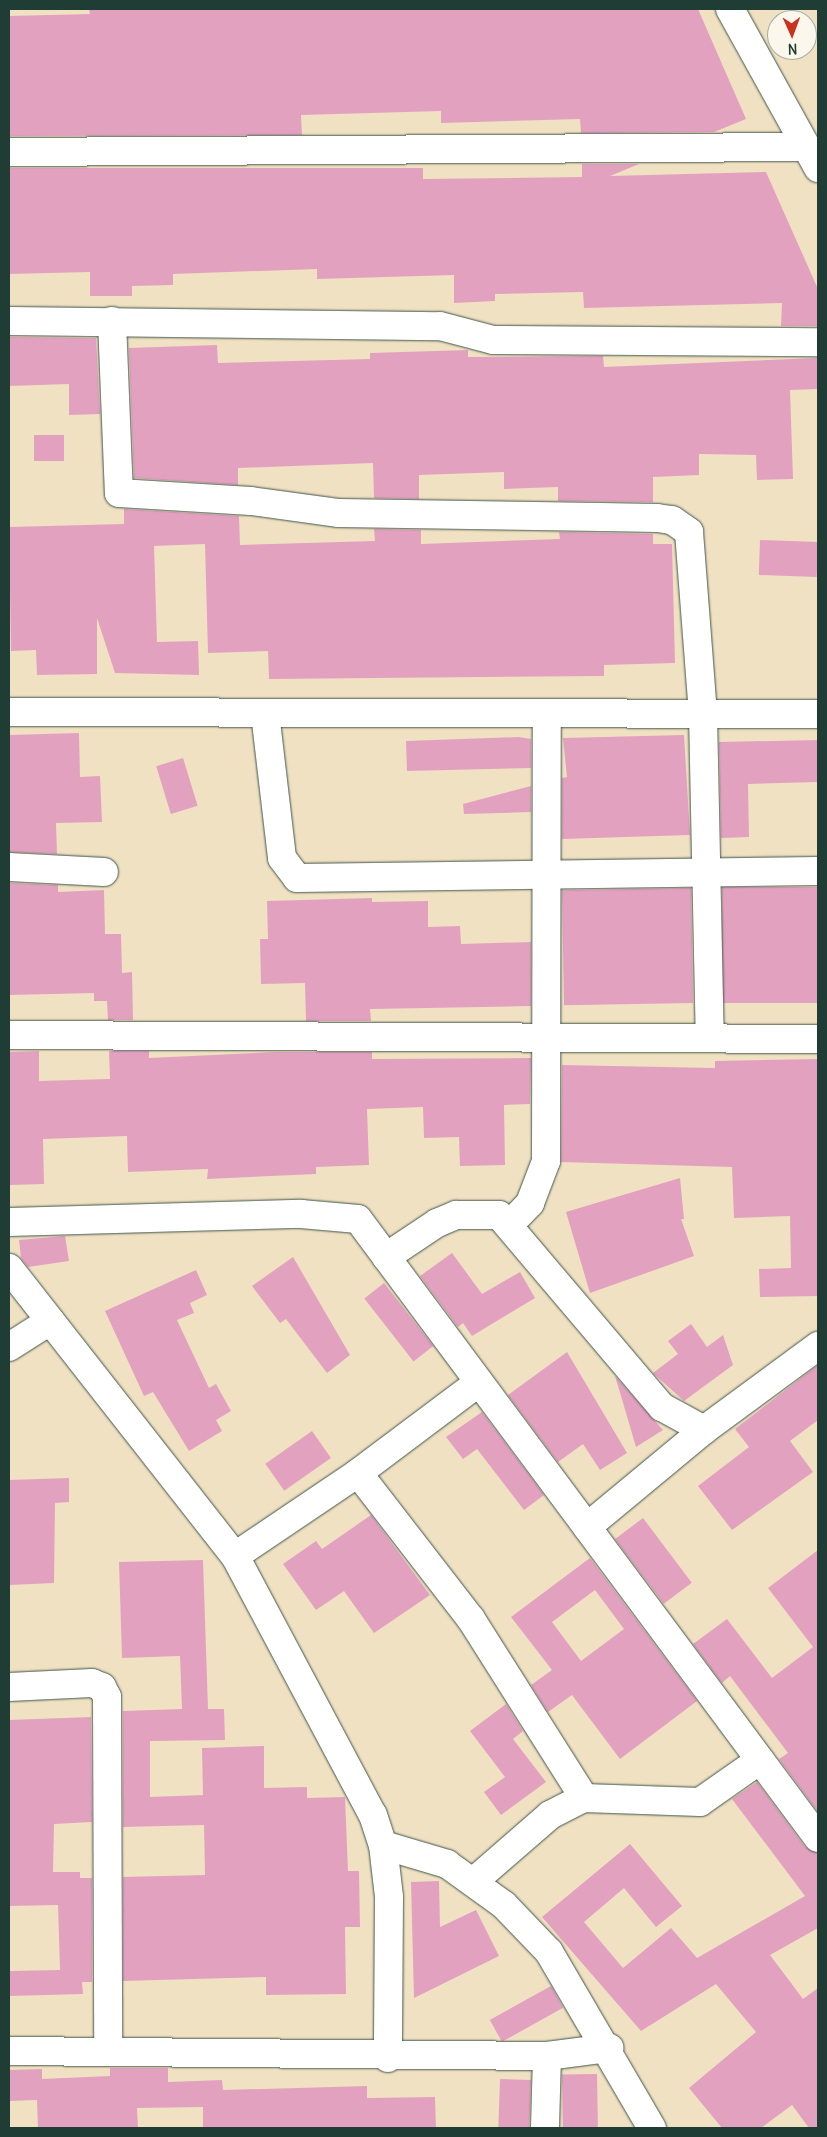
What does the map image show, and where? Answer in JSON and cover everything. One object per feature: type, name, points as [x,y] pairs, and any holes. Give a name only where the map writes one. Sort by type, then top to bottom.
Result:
[{"type":"street","points":[[9,152],[812,157],[730,9]]},
{"type":"street","points":[[9,321],[440,326],[492,340],[818,342]]},
{"type":"street","points":[[112,321],[119,493],[251,501],[339,513],[657,518],[683,525],[689,532],[703,714],[710,1038]]},
{"type":"street","points":[[9,712],[818,714]]},
{"type":"street","points":[[266,713],[282,858],[297,878],[546,877],[818,871]]},
{"type":"street","points":[[510,1224],[530,1203],[546,1161],[547,713]]},
{"type":"street","points":[[9,867],[104,872]]},
{"type":"street","points":[[9,1035],[818,1039]]},
{"type":"street","points":[[386,1257],[456,1215],[487,1212],[510,1224],[662,1407],[704,1430]]},
{"type":"street","points":[[9,1222],[344,1214],[358,1219],[818,1838]]},
{"type":"street","points":[[9,1268],[235,1556],[372,1815],[383,1845],[389,1897],[388,2058]]},
{"type":"street","points":[[9,1347],[50,1321]]},
{"type":"street","points":[[587,1527],[704,1430],[818,1346]]},
{"type":"street","points":[[235,1556],[358,1473],[479,1382]]},
{"type":"street","points":[[358,1473],[471,1619],[584,1798]]},
{"type":"street","points":[[9,1687],[92,1683],[102,1687],[107,1697],[108,2052]]},
{"type":"street","points":[[473,1882],[550,1815],[584,1798],[700,1802],[760,1760]]},
{"type":"street","points":[[383,1845],[446,1864],[504,1905],[549,1952],[609,2048],[652,2128]]},
{"type":"street","points":[[9,2051],[388,2058],[547,2056],[609,2048]]},
{"type":"street","points":[[545,2128],[547,2056]]},
{"type":"building","points":[[89,9],[698,9],[746,119],[714,132],[581,133],[580,119],[441,123],[441,111],[301,115],[302,135],[9,136],[9,16],[90,14]]},
{"type":"building","points":[[582,164],[639,164],[610,176],[766,172],[818,289],[818,326],[781,326],[782,303],[584,308],[583,292],[495,294],[495,301],[454,303],[454,275],[317,279],[317,269],[173,274],[173,285],[132,286],[132,296],[90,296],[90,272],[9,274],[9,168],[423,168],[423,179],[582,177]]},
{"type":"building","points":[[9,337],[96,338],[100,414],[69,415],[69,384],[9,386]]},
{"type":"building","points":[[217,345],[218,363],[370,359],[370,353],[468,350],[468,357],[603,356],[604,367],[818,358],[818,389],[790,390],[793,479],[757,480],[756,455],[699,454],[699,475],[653,477],[653,502],[558,501],[558,487],[504,489],[504,472],[419,475],[419,499],[374,498],[373,463],[238,468],[238,485],[134,478],[129,348]]},
{"type":"building","points":[[34,435],[64,435],[64,461],[34,461]]},
{"type":"building","points":[[124,509],[239,516],[240,545],[375,541],[374,529],[421,530],[421,544],[560,539],[559,532],[653,534],[653,544],[672,544],[675,663],[604,665],[604,676],[269,679],[268,651],[208,653],[205,544],[154,546],[157,642],[198,641],[199,675],[115,673],[97,618],[97,674],[37,675],[36,650],[11,651],[9,527],[124,524]]},
{"type":"building","points":[[760,540],[818,542],[817,577],[759,575]]},
{"type":"building","points":[[79,733],[80,777],[100,776],[102,822],[56,823],[57,854],[9,852],[9,735]]},
{"type":"building","points":[[684,735],[690,835],[562,839],[562,778],[567,777],[563,738]]},
{"type":"building","points":[[519,737],[531,739],[531,768],[407,771],[406,741]]},
{"type":"building","points":[[818,740],[818,782],[748,784],[749,837],[721,838],[719,742]]},
{"type":"building","points":[[183,758],[198,806],[171,814],[156,766]]},
{"type":"building","points":[[531,786],[531,812],[464,814],[463,804]]},
{"type":"building","points":[[9,883],[58,885],[58,892],[104,890],[105,934],[121,934],[122,973],[132,972],[133,1020],[108,1020],[107,1001],[94,1001],[94,993],[9,995]]},
{"type":"building","points":[[722,887],[818,887],[818,1003],[722,1003]]},
{"type":"building","points":[[691,888],[693,1003],[564,1005],[562,890]]},
{"type":"building","points":[[372,898],[372,902],[428,901],[428,927],[460,926],[461,944],[531,942],[531,1006],[370,1009],[371,1021],[306,1021],[305,983],[261,984],[260,939],[268,939],[267,901]]},
{"type":"building","points":[[39,1051],[39,1081],[110,1079],[109,1051],[149,1051],[149,1058],[276,1052],[372,1052],[372,1059],[531,1058],[530,1104],[504,1105],[505,1165],[460,1166],[459,1137],[424,1138],[423,1107],[367,1109],[369,1165],[316,1167],[316,1174],[207,1179],[208,1169],[128,1172],[127,1136],[43,1139],[44,1184],[9,1185],[9,1052]]},
{"type":"building","points":[[818,1059],[818,1296],[760,1297],[759,1269],[791,1268],[790,1216],[734,1218],[732,1167],[561,1162],[562,1065],[715,1068],[715,1061]]},
{"type":"building","points":[[680,1178],[684,1219],[681,1219],[694,1256],[590,1293],[566,1212]]},
{"type":"building","points":[[65,1236],[69,1261],[28,1267],[21,1258],[19,1240]]},
{"type":"building","points":[[452,1253],[482,1294],[520,1272],[535,1298],[472,1336],[463,1323],[458,1327],[420,1276]]},
{"type":"building","points":[[293,1257],[350,1355],[327,1373],[286,1319],[280,1323],[252,1286]]},
{"type":"building","points":[[196,1270],[207,1295],[190,1303],[194,1313],[177,1320],[209,1388],[216,1384],[231,1411],[216,1420],[222,1431],[189,1451],[153,1392],[144,1396],[105,1311]]},
{"type":"building","points":[[384,1283],[433,1346],[414,1361],[364,1298]]},
{"type":"building","points":[[691,1324],[707,1347],[723,1335],[733,1365],[684,1401],[653,1373],[678,1354],[668,1341]]},
{"type":"building","points":[[567,1352],[627,1453],[600,1470],[583,1444],[558,1462],[508,1395]]},
{"type":"building","points":[[818,1365],[818,1420],[790,1441],[813,1472],[732,1530],[698,1486],[749,1447],[735,1429]]},
{"type":"building","points":[[615,1376],[663,1430],[636,1447],[621,1396]]},
{"type":"building","points":[[482,1412],[544,1495],[524,1510],[477,1449],[463,1459],[446,1437]]},
{"type":"building","points":[[312,1431],[331,1458],[284,1491],[265,1464]]},
{"type":"building","points":[[69,1478],[69,1502],[55,1503],[54,1583],[9,1585],[9,1480]]},
{"type":"building","points":[[371,1515],[430,1595],[374,1633],[344,1591],[316,1610],[283,1564],[316,1541],[322,1549]]},
{"type":"building","points":[[643,1518],[692,1583],[664,1604],[615,1539]]},
{"type":"building","points":[[818,1550],[818,1812],[779,1759],[788,1753],[730,1676],[722,1683],[693,1644],[727,1619],[772,1678],[813,1647],[768,1588]]},
{"type":"building","points":[[590,1558],[697,1701],[620,1759],[572,1695],[548,1712],[531,1685],[552,1670],[511,1617]],"holes":[[[595,1590],[624,1629],[581,1661],[552,1622]]]},
{"type":"building","points":[[203,1560],[208,1709],[224,1709],[225,1740],[150,1741],[150,1797],[203,1795],[202,1748],[264,1746],[264,1788],[307,1787],[307,1798],[345,1797],[348,1871],[359,1871],[360,1927],[345,1927],[346,1994],[266,1995],[266,1977],[123,1981],[123,1877],[205,1875],[204,1825],[123,1827],[123,1711],[182,1709],[180,1656],[122,1658],[119,1562]]},
{"type":"building","points":[[506,1704],[523,1731],[513,1739],[546,1782],[501,1815],[484,1792],[505,1777],[470,1731]]},
{"type":"building","points":[[91,1717],[92,1822],[54,1824],[53,1872],[80,1872],[80,1878],[92,1878],[92,1982],[82,1982],[83,1994],[9,1996],[9,1971],[60,1970],[58,1905],[9,1906],[9,1720]]},
{"type":"building","points":[[757,1782],[805,1847],[818,1853],[818,1928],[770,1955],[803,1999],[818,1988],[818,2128],[809,2128],[792,2105],[761,2128],[722,2128],[689,2088],[756,2032],[716,1984],[641,2031],[542,1917],[630,1844],[682,1906],[656,1927],[624,1888],[584,1922],[623,1968],[671,1928],[697,1958],[805,1896],[732,1799]]},
{"type":"building","points":[[439,1881],[440,1927],[476,1910],[499,1956],[414,1998],[411,1882]]},
{"type":"building","points":[[551,1986],[563,2008],[502,2042],[490,2020]]},
{"type":"building","points":[[110,2068],[168,2068],[168,2082],[222,2080],[223,2090],[367,2086],[367,2098],[435,2097],[436,2128],[203,2128],[203,2107],[137,2108],[138,2128],[38,2128],[37,2100],[9,2101],[9,2070],[42,2069],[42,2079],[110,2076]]},
{"type":"building","points":[[597,2074],[598,2128],[563,2128],[562,2075]]},
{"type":"building","points":[[500,2079],[531,2080],[529,2128],[498,2127]]}]
